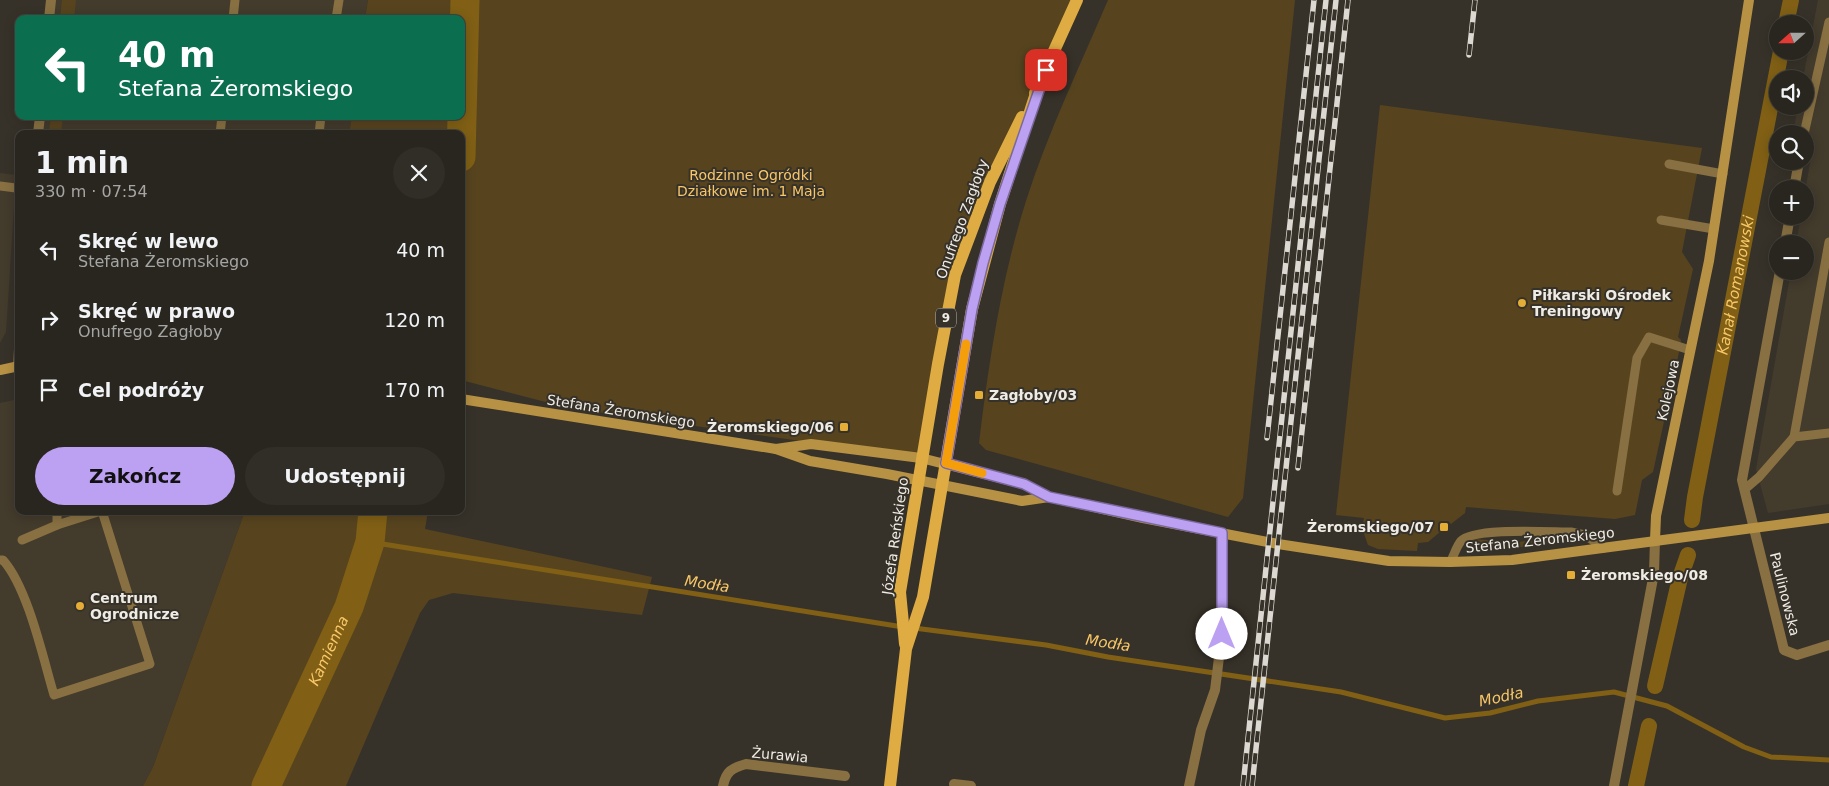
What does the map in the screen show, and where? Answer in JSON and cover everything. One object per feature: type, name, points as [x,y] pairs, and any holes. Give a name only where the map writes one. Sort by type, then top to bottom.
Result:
[{"type":"main road","name":"Onufrego Zagłoby","points":[[921,458],[955,275],[990,182],[1038,87],[1077,0]]},
{"type":"main road","name":"Onufrego Zagłoby","points":[[946,463],[972,309],[983,263],[1038,87]]},
{"type":"main road","name":"Józefa Reńskiego","points":[[906,649],[900,592],[921,458]]},
{"type":"main road","name":"Józefa Reńskiego","points":[[890,786],[906,649],[923,597],[946,463]]},
{"type":"street","points":[[49,15],[51,0]]},
{"type":"street","name":"Kolejowa","points":[[1614,786],[1654,574],[1656,516],[1714,229],[1749,0]]},
{"type":"street","points":[[1754,528],[1742,480],[1778,280]]},
{"type":"street","points":[[0,370],[15,367]]},
{"type":"street","name":"Stefana Żeromskiego","points":[[465,400],[776,449],[810,461],[1022,501],[1049,497]]},
{"type":"street","name":"Stefana Żeromskiego","points":[[776,449],[811,444],[921,458],[1024,484],[1049,497],[1222,533],[1389,561],[1512,560],[1829,518]]},
{"type":"street","name":"Paulinowska","points":[[1754,528],[1784,650],[1797,655],[1829,646]]},
{"type":"street","points":[[1189,786],[1196,748],[1215,690],[1222,634],[1222,533]]},
{"type":"street","name":"Żurawia","points":[[723,786],[725,776],[732,769],[746,764],[845,776]]},
{"type":"street","points":[[954,784],[971,786]]},
{"type":"lane","points":[[233,15],[235,0]]},
{"type":"lane","points":[[336,15],[338,0]]},
{"type":"lane","points":[[1806,125],[1829,22]]},
{"type":"lane","points":[[1669,164],[1723,174]]},
{"type":"lane","points":[[0,186],[15,188]]},
{"type":"lane","points":[[1661,220],[1714,229]]},
{"type":"lane","points":[[1745,489],[1759,477],[1794,437],[1829,242]]},
{"type":"lane","points":[[1617,491],[1636,358],[1648,337],[1690,350]]},
{"type":"lane","points":[[1794,437],[1829,433]]},
{"type":"lane","points":[[57,515],[57,525]]},
{"type":"lane","points":[[22,540],[57,525],[89,515]]},
{"type":"lane","points":[[0,560],[3,560],[10,568],[27,609],[54,695],[150,664],[103,515]]},
{"type":"lane","points":[[1450,562],[1461,541],[1468,536],[1482,532],[1572,532],[1585,535],[1604,548]]},
{"type":"shaded area","points":[[51,0],[368,0],[366,15],[49,15]]},
{"type":"shaded area","points":[[1818,0],[1829,0],[1829,504],[1768,513],[1756,469],[1789,280],[1814,280],[1814,235],[1798,235],[1799,225],[1814,225],[1814,180],[1807,180],[1809,170],[1814,170],[1814,125],[1794,125],[1796,115],[1814,115],[1814,70],[1805,70],[1807,60],[1814,60],[1814,21]]},
{"type":"shaded area","points":[[40,120],[351,120],[350,130],[38,130]]},
{"type":"shaded area","points":[[0,173],[15,175],[15,191],[6,332],[0,343]]},
{"type":"shaded area","points":[[15,400],[15,515],[244,515],[153,767],[143,786],[0,786],[0,403]]},
{"type":"green space","points":[[62,0],[76,0],[74,15],[60,15]]},
{"type":"green space","name":"Rodzinne Ogródki Działkowe im. 1 Maja","points":[[368,0],[1076,0],[990,182],[955,275],[921,458],[569,408],[465,381],[465,130],[350,130],[351,120],[465,120],[465,15],[366,15]]},
{"type":"green space","points":[[1108,0],[1295,0],[1243,498],[1228,517],[986,450],[979,443],[997,321],[1017,231],[1044,150]]},
{"type":"green space","name":"Piłkarski Ośrodek Treningowy","points":[[1380,105],[1702,148],[1682,252],[1693,269],[1678,337],[1681,340],[1678,357],[1653,472],[1642,480],[1635,515],[1615,519],[1466,507],[1465,513],[1451,524],[1448,521],[1438,529],[1440,532],[1428,542],[1418,543],[1417,551],[1378,549],[1368,545],[1362,528],[1364,518],[1336,515]]},
{"type":"green space","points":[[51,120],[63,120],[61,130],[49,130]]},
{"type":"green space","points":[[244,515],[427,515],[425,529],[652,577],[642,615],[453,593],[429,600],[420,613],[346,786],[143,786],[153,767]]},
{"type":"green space","points":[[1575,538],[1576,541],[1483,551],[1471,551],[1466,546],[1473,539],[1517,542]]},
{"type":"waterway","name":"Kamienna","points":[[465,0],[465,15]]},
{"type":"waterway","name":"Kanał Romanowski","points":[[1788,15],[1791,0]]},
{"type":"waterway","name":"Kanał Romanowski","points":[[1692,520],[1779,60]]},
{"type":"waterway","name":"Kamienna","points":[[462,120],[462,130]]},
{"type":"waterway","name":"Kamienna","points":[[266,786],[349,607],[370,542],[373,515]]},
{"type":"waterway","name":"Modła","points":[[370,542],[903,627]]},
{"type":"waterway","name":"Kanał Romanowski","points":[[1655,686],[1680,578],[1688,555]]},
{"type":"waterway","name":"Modła","points":[[914,628],[1046,645],[1108,657],[1341,692],[1445,718],[1490,713],[1538,701],[1614,692],[1667,706],[1744,747],[1771,757],[1829,760]]},
{"type":"waterway","name":"Kanał Romanowski","points":[[1636,786],[1649,726]]},
{"type":"railway","points":[[1267,438],[1314,0]]},
{"type":"railway","points":[[1243,786],[1326,0]]},
{"type":"railway","points":[[1252,786],[1336,0]]},
{"type":"railway","points":[[1298,468],[1348,0]]},
{"type":"railway","points":[[1469,55],[1475,0]]},
{"type":"slow traffic","points":[[966,344],[946,463],[982,473]]},
{"type":"place","name":"Piłkarski Ośrodek Treningowy","points":[[1522,303]]},
{"type":"place","name":"Zagłoby/03","points":[[979,395]]},
{"type":"place","name":"Żeromskiego/06","points":[[844,427]]},
{"type":"place","name":"Żeromskiego/07","points":[[1444,527]]},
{"type":"place","name":"Żeromskiego/08","points":[[1571,575]]},
{"type":"place","name":"Centrum Ogrodnicze","points":[[80,606]]},
{"type":"route","points":[[1046,70],[1038,87],[983,263],[972,309],[946,463],[1024,484],[1049,497],[1222,533],[1222,634]]}]
